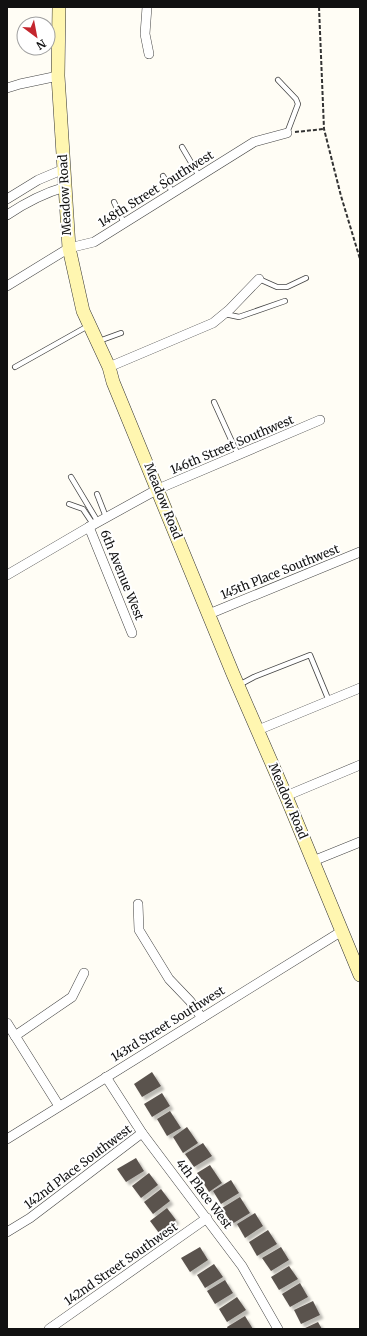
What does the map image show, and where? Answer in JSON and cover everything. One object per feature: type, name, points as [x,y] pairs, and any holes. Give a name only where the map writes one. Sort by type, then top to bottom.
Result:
[{"type":"street","name":"Meadow Road","points":[[59,7],[58,76],[69,248],[83,311],[109,367],[113,382],[238,686],[286,796],[360,975]]},
{"type":"street","points":[[147,7],[145,34],[149,54]]},
{"type":"street","points":[[7,88],[58,76]]},
{"type":"street","name":"148th Street Southwest","points":[[7,286],[69,248],[94,242],[254,142],[287,133]]},
{"type":"street","points":[[7,199],[38,180],[64,169]]},
{"type":"street","points":[[7,215],[52,190],[65,187]]},
{"type":"street","points":[[109,367],[213,323],[225,314],[259,279]]},
{"type":"street","name":"146th Street Southwest","points":[[7,575],[158,489],[320,420]]},
{"type":"street","name":"6th Avenue West","points":[[96,523],[132,633]]},
{"type":"street","name":"145th Place Southwest","points":[[209,614],[360,552]]},
{"type":"street","points":[[258,730],[360,688]]},
{"type":"street","points":[[286,796],[360,765]]},
{"type":"street","points":[[313,862],[360,842]]},
{"type":"street","points":[[138,904],[139,930],[170,979],[190,1001],[202,1018]]},
{"type":"street","name":"143rd Street Southwest","points":[[7,1139],[342,931]]},
{"type":"street","points":[[15,1036],[72,997],[84,973]]},
{"type":"street","points":[[7,1023],[59,1106]]},
{"type":"street","name":"4th Place West","points":[[106,1077],[142,1133],[242,1266],[278,1329]]},
{"type":"street","name":"142nd Place Southwest","points":[[7,1232],[30,1218],[142,1133]]},
{"type":"street","name":"142nd Street Southwest","points":[[49,1329],[207,1218]]},
{"type":"lane","points":[[278,80],[296,99],[298,104],[287,133]]},
{"type":"lane","points":[[182,147],[199,176]]},
{"type":"lane","points":[[163,176],[173,193]]},
{"type":"lane","points":[[114,202],[124,223]]},
{"type":"lane","points":[[259,279],[277,288],[287,286],[306,278]]},
{"type":"lane","points":[[225,314],[239,318],[285,302]]},
{"type":"lane","points":[[15,367],[90,325]]},
{"type":"lane","points":[[97,342],[121,333]]},
{"type":"lane","points":[[214,402],[238,455]]},
{"type":"lane","points":[[70,477],[96,523]]},
{"type":"lane","points":[[96,523],[97,494]]},
{"type":"lane","points":[[69,504],[83,509],[96,523]]},
{"type":"lane","points":[[238,686],[254,677],[310,655],[329,701]]},
{"type":"path","points":[[319,7],[324,128],[341,196],[360,258]]},
{"type":"path","points":[[287,133],[324,128]]},
{"type":"building","points":[[152,1072],[161,1086],[142,1097],[134,1084]]},
{"type":"building","points":[[162,1093],[170,1106],[152,1117],[144,1104]]},
{"type":"building","points":[[170,1111],[181,1128],[167,1136],[157,1119]]},
{"type":"building","points":[[187,1127],[198,1143],[183,1153],[173,1137]]},
{"type":"building","points":[[203,1143],[212,1156],[194,1167],[185,1154]]},
{"type":"building","points":[[136,1158],[144,1171],[126,1182],[117,1169]]},
{"type":"building","points":[[210,1165],[222,1183],[209,1192],[197,1173]]},
{"type":"building","points":[[149,1173],[158,1185],[141,1198],[132,1186]]},
{"type":"building","points":[[231,1180],[239,1193],[221,1204],[213,1191]]},
{"type":"building","points":[[161,1189],[170,1201],[153,1214],[144,1202]]},
{"type":"building","points":[[240,1197],[250,1213],[232,1224],[222,1208]]},
{"type":"building","points":[[167,1208],[176,1220],[159,1233],[150,1221]]},
{"type":"building","points":[[255,1213],[263,1226],[245,1238],[237,1224]]},
{"type":"building","points":[[268,1230],[277,1244],[257,1256],[249,1242]]},
{"type":"building","points":[[200,1247],[208,1260],[190,1272],[181,1258]]},
{"type":"building","points":[[281,1247],[289,1260],[271,1271],[262,1258]]},
{"type":"building","points":[[214,1264],[223,1277],[205,1288],[197,1275]]},
{"type":"building","points":[[289,1266],[298,1279],[279,1290],[271,1277]]},
{"type":"building","points":[[225,1280],[233,1293],[215,1304],[207,1291]]},
{"type":"building","points":[[300,1283],[308,1297],[290,1307],[282,1294]]},
{"type":"building","points":[[237,1297],[246,1310],[227,1322],[219,1309]]},
{"type":"building","points":[[313,1301],[320,1315],[301,1324],[294,1310]]},
{"type":"building","points":[[245,1316],[253,1329],[228,1329],[227,1327]]},
{"type":"building","points":[[318,1322],[322,1329],[303,1329]]}]
